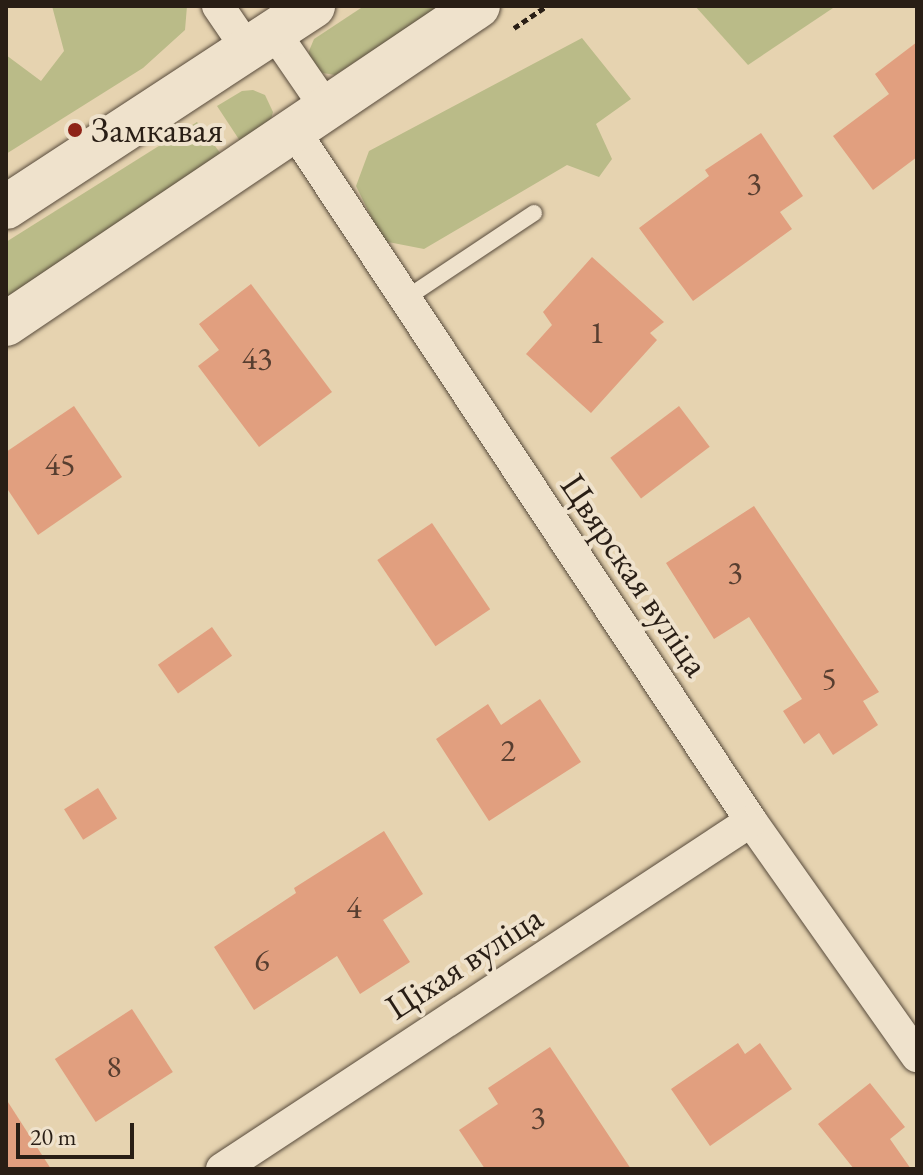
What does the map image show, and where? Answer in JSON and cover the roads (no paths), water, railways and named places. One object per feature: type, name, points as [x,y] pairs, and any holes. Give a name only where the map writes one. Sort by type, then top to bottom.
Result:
[{"type":"street","name":"Цвярская вуліца","points":[[218,6],[261,41],[311,121],[405,299],[751,821],[917,1056]]},
{"type":"street","points":[[6,207],[313,6]]},
{"type":"street","points":[[6,324],[478,6]]},
{"type":"street","name":"Ціхая вуліца","points":[[222,1169],[751,821]]},
{"type":"lane","points":[[405,299],[534,213]]},
{"type":"place","name":"Замкавая","points":[[75,130]]}]
